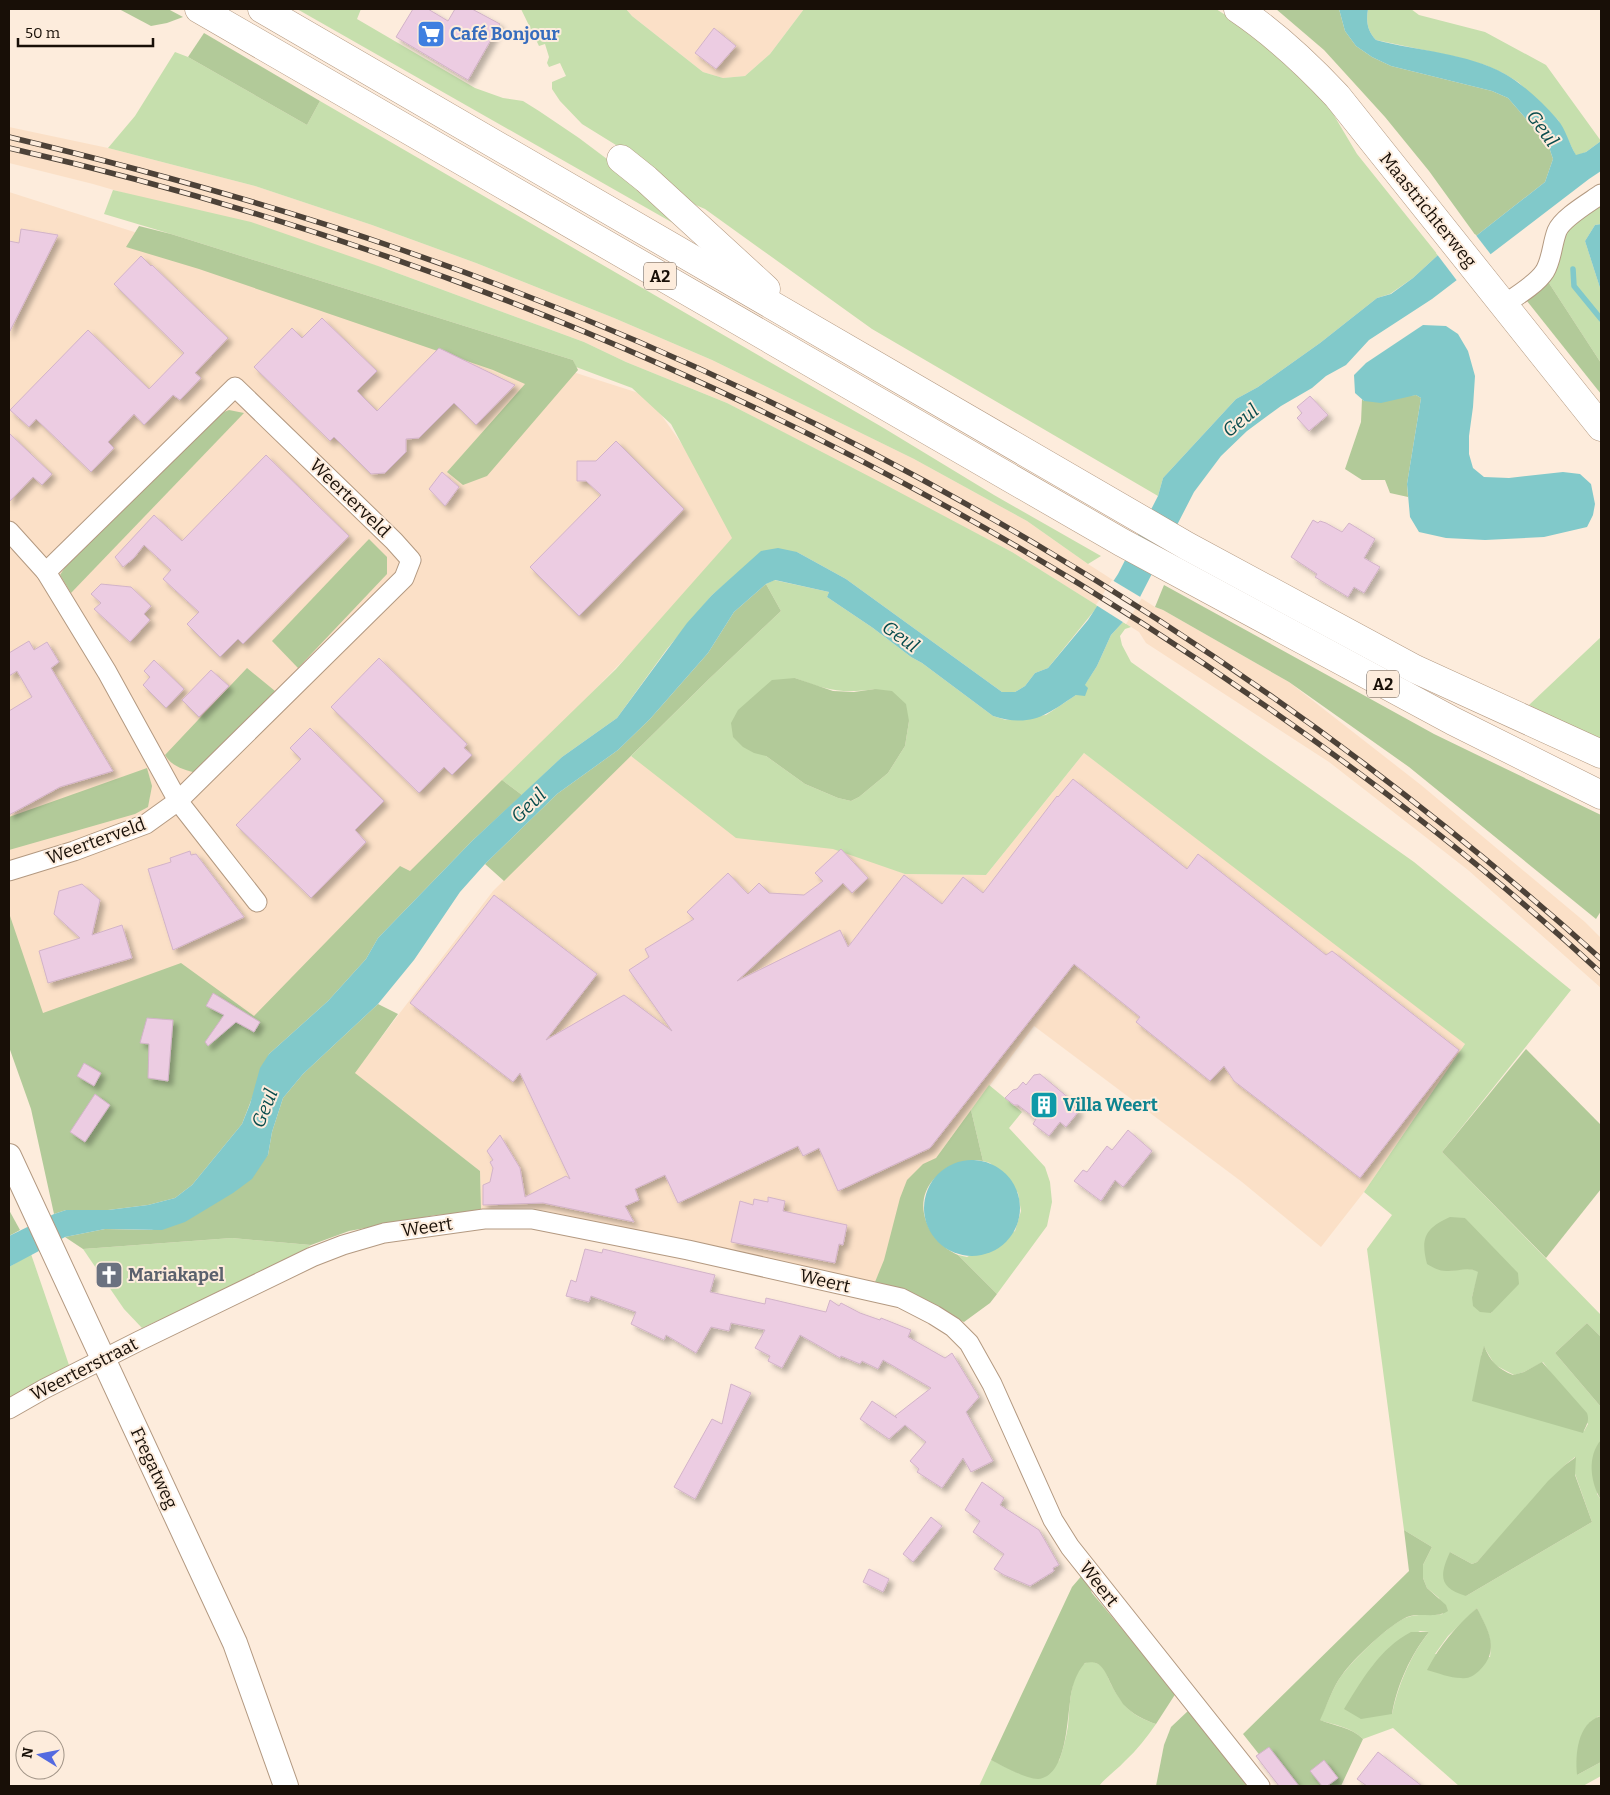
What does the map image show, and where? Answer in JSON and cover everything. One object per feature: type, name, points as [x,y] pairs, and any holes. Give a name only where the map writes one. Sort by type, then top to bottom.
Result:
[{"type":"main road","name":"A2","points":[[199,9],[1121,542],[1453,721],[1601,795]]},
{"type":"main road","name":"A2","points":[[262,9],[1187,546],[1414,669],[1601,754]]},
{"type":"main road","name":"Maastrichterweg","points":[[1238,9],[1290,48],[1337,96],[1601,427]]},
{"type":"main road","name":"A2","points":[[621,159],[715,241],[799,321]]},
{"type":"street","points":[[1503,305],[1545,272],[1552,254],[1557,232],[1564,222],[1601,194]]},
{"type":"street","name":"Weerterveld","points":[[9,871],[74,851],[146,824],[178,802],[404,578],[411,560],[394,540],[235,387],[46,572]]},
{"type":"street","points":[[9,531],[46,572],[107,672],[178,802],[257,902]]},
{"type":"street","name":"Fregatweg","points":[[9,1156],[235,1644],[286,1786]]},
{"type":"street","name":"Weert","points":[[160,1331],[312,1257],[343,1245],[384,1233],[484,1219],[532,1219],[688,1250],[901,1298],[953,1327],[968,1343],[992,1384],[1053,1520],[1070,1547],[1260,1786]]},
{"type":"street","name":"Weerterstraat","points":[[9,1409],[44,1389],[160,1331]]},
{"type":"shaded area","points":[[626,9],[804,9],[770,54],[745,76],[723,78],[703,72],[632,16]]},
{"type":"shaded area","points":[[9,127],[108,148],[255,186],[372,225],[476,263],[614,318],[712,360],[914,459],[1027,521],[1088,564],[1155,607],[1289,682],[1421,785],[1585,922],[1601,938],[1601,988],[1468,870],[1329,762],[1146,643],[1139,632],[1012,552],[727,403],[626,362],[584,342],[381,267],[93,184],[9,163]]},
{"type":"shaded area","points":[[9,192],[648,396],[745,534],[369,924],[253,1022],[45,1020],[9,935]]},
{"type":"shaded area","points":[[1084,753],[1318,927],[1465,1044],[1364,1192],[1321,1247],[1242,1182],[1034,1026],[936,1158],[875,1282],[532,1208],[481,1209],[480,1171],[354,1073],[493,891],[630,756],[905,874],[986,875]]},
{"type":"green space","points":[[119,9],[168,9],[183,17],[151,26]]},
{"type":"green space","points":[[297,9],[361,9],[357,19],[475,88],[503,98],[523,101],[579,138],[619,168],[673,223]]},
{"type":"green space","points":[[521,9],[626,9],[632,16],[703,72],[723,78],[745,76],[770,54],[804,9],[1216,9],[1249,30],[1293,68],[1329,107],[1357,154],[1438,255],[1413,278],[1390,294],[1377,298],[1320,343],[1258,387],[1236,399],[1163,478],[1158,496],[872,329],[705,209],[684,200],[624,150],[582,124],[560,101],[552,89],[552,82],[566,76],[560,63],[549,67],[547,63],[549,57],[545,44],[539,46]]},
{"type":"green space","points":[[1276,9],[1339,9],[1345,31],[1356,46],[1372,57],[1391,66],[1492,91],[1508,98],[1548,144],[1553,159],[1545,182],[1476,236],[1429,171],[1385,117],[1324,50]]},
{"type":"green space","points":[[1368,9],[1411,9],[1419,15],[1485,32],[1546,65],[1601,141],[1586,152],[1576,156],[1558,120],[1518,82],[1485,65],[1457,57],[1376,40],[1368,26]]},
{"type":"green space","points":[[204,33],[320,101],[307,125],[188,57]]},
{"type":"green space","points":[[175,52],[188,57],[307,125],[320,101],[1101,556],[1088,564],[1027,521],[914,459],[712,360],[614,318],[476,263],[372,225],[255,186],[108,148],[135,116]]},
{"type":"green space","points":[[113,190],[251,222],[381,267],[584,342],[626,362],[727,403],[1012,552],[1098,606],[1048,668],[1035,673],[1025,686],[1015,692],[1002,692],[846,579],[797,552],[732,578],[712,595],[667,649],[617,718],[562,757],[522,795],[502,780],[616,669],[732,538],[671,424],[632,388],[576,367],[573,360],[104,214]]},
{"type":"green space","points":[[1601,204],[1601,224],[1595,225],[1585,241],[1601,291],[1601,363],[1547,280],[1567,231]]},
{"type":"green space","points":[[139,226],[171,234],[573,360],[578,370],[487,476],[463,485],[447,472],[525,384],[493,370],[199,269],[126,247]]},
{"type":"green space","points":[[1547,280],[1601,363],[1601,394],[1527,301]]},
{"type":"green space","points":[[1416,395],[1421,398],[1407,484],[1408,497],[1390,493],[1385,480],[1362,480],[1345,469],[1361,422],[1362,399],[1364,401]]},
{"type":"green space","points":[[229,410],[244,413],[71,593],[60,575],[67,564],[219,414]]},
{"type":"green space","points":[[369,539],[387,557],[387,574],[298,668],[272,641]]},
{"type":"green space","points":[[774,580],[829,592],[827,597],[922,663],[993,716],[1006,720],[1046,715],[1079,694],[1097,666],[1111,635],[1123,622],[1131,627],[1125,629],[1120,636],[1122,645],[1131,662],[1414,862],[1571,990],[1442,1152],[1601,1315],[1601,1337],[1587,1323],[1555,1353],[1601,1407],[1601,1440],[1597,1494],[1601,1500],[1601,1716],[1597,1717],[1577,1775],[1601,1762],[1601,1776],[1583,1786],[1459,1786],[1393,1728],[1363,1739],[1348,1729],[1319,1720],[1342,1675],[1363,1651],[1392,1626],[1408,1617],[1443,1614],[1439,1598],[1427,1588],[1423,1578],[1423,1565],[1432,1547],[1404,1530],[1367,1249],[1392,1215],[1364,1192],[1465,1044],[1084,753],[986,875],[905,874],[833,849],[736,838],[631,756],[781,611],[766,584]],"holes":[[[795,678],[834,690],[875,689],[909,721],[905,746],[888,773],[859,797],[851,801],[838,798],[805,784],[766,756]],[[1465,1218],[1492,1313],[1472,1297],[1479,1272],[1467,1269],[1447,1271]],[[1484,1347],[1495,1365],[1514,1375],[1543,1362],[1588,1424],[1584,1431],[1481,1356]],[[1575,1457],[1575,1474],[1592,1522],[1466,1596],[1450,1552],[1472,1564],[1477,1562],[1565,1465]],[[1477,1608],[1489,1637],[1490,1657],[1435,1654],[1448,1636]],[[1420,1631],[1429,1632],[1416,1650],[1406,1670],[1392,1714],[1389,1648]]]},
{"type":"green space","points":[[766,584],[781,611],[709,679],[504,881],[485,864],[557,794],[618,750],[650,719],[708,653],[734,612]]},
{"type":"green space","points":[[1164,585],[1434,734],[1601,815],[1601,911],[1596,919],[1409,767],[1289,682],[1155,607]]},
{"type":"green space","points":[[1601,637],[1601,741],[1529,705]]},
{"type":"green space","points":[[247,668],[275,691],[197,773],[183,769],[171,762],[165,755]]},
{"type":"green space","points":[[795,678],[833,691],[854,692],[875,689],[892,691],[906,704],[909,721],[905,746],[888,773],[859,797],[851,801],[838,798],[805,784],[766,756],[754,753],[743,747],[733,737],[731,723],[738,710],[772,680]]},
{"type":"green space","points":[[147,768],[152,786],[148,807],[135,814],[9,850],[9,817]]},
{"type":"green space","points":[[502,780],[522,795],[472,841],[378,938],[366,959],[328,1001],[269,1054],[242,1124],[192,1185],[175,1198],[148,1205],[108,1210],[66,1210],[54,1214],[31,1109],[9,1047],[9,913],[43,1013],[181,963],[254,1016],[400,866],[410,871]]},
{"type":"green space","points":[[378,1004],[398,1014],[355,1073],[480,1171],[481,1209],[349,1231],[311,1245],[232,1238],[83,1249],[65,1237],[105,1229],[152,1230],[268,1155],[272,1132],[283,1098],[303,1074]]},
{"type":"green space","points":[[1526,1049],[1601,1125],[1601,1189],[1546,1258],[1442,1152]]},
{"type":"green space","points":[[989,1085],[1022,1112],[1009,1128],[1045,1167],[1050,1182],[1052,1202],[1047,1226],[997,1294],[958,1255],[967,1257],[1015,1231],[1021,1211],[1018,1193],[990,1163],[983,1161],[971,1110]]},
{"type":"green space","points":[[971,1110],[983,1161],[976,1160],[947,1171],[937,1177],[927,1189],[924,1200],[926,1222],[932,1233],[939,1242],[958,1255],[997,1294],[990,1303],[964,1322],[875,1282],[884,1260],[900,1198],[907,1180],[923,1164],[936,1158]]},
{"type":"green space","points":[[9,1210],[20,1230],[9,1236]]},
{"type":"green space","points":[[1450,1217],[1465,1218],[1518,1273],[1519,1284],[1491,1313],[1480,1312],[1473,1306],[1472,1297],[1478,1272],[1466,1269],[1443,1271],[1427,1264],[1424,1247],[1427,1234],[1435,1225]]},
{"type":"green space","points":[[232,1238],[311,1245],[292,1260],[142,1328],[124,1309],[83,1249]]},
{"type":"green space","points":[[31,1254],[69,1365],[9,1400],[9,1267]]},
{"type":"green space","points":[[1587,1323],[1601,1337],[1601,1407],[1555,1353]]},
{"type":"green space","points":[[1484,1346],[1495,1364],[1513,1375],[1524,1372],[1542,1362],[1587,1413],[1588,1421],[1583,1433],[1472,1401]]},
{"type":"green space","points":[[1601,1440],[1601,1500],[1592,1477],[1592,1461]]},
{"type":"green space","points":[[1576,1457],[1575,1475],[1592,1522],[1466,1596],[1457,1593],[1446,1585],[1443,1574],[1450,1552],[1472,1564],[1477,1562],[1548,1481]]},
{"type":"green space","points":[[1404,1530],[1432,1547],[1423,1565],[1423,1578],[1427,1588],[1446,1605],[1448,1611],[1438,1615],[1407,1617],[1400,1621],[1362,1652],[1338,1680],[1320,1720],[1348,1729],[1363,1739],[1341,1786],[1284,1786],[1243,1734],[1409,1571]]},
{"type":"green space","points":[[1084,1573],[1092,1593],[1176,1693],[1156,1724],[1138,1716],[1123,1704],[1099,1664],[1085,1663],[1079,1671],[1073,1686],[1066,1735],[1060,1759],[1047,1776],[1038,1779],[1027,1777],[991,1760],[1072,1587]]},
{"type":"green space","points":[[1477,1608],[1490,1640],[1490,1655],[1486,1663],[1477,1673],[1466,1678],[1453,1677],[1427,1670],[1449,1636]]},
{"type":"green space","points":[[1411,1632],[1429,1632],[1416,1650],[1406,1670],[1397,1692],[1392,1714],[1361,1719],[1344,1709],[1365,1676],[1381,1656]]},
{"type":"green space","points":[[1090,1661],[1103,1667],[1116,1693],[1130,1710],[1156,1724],[1138,1748],[1099,1786],[979,1786],[991,1760],[1020,1774],[1059,1761],[1067,1730],[1074,1680],[1083,1665]]},
{"type":"green space","points":[[1189,1710],[1247,1786],[1156,1786],[1164,1745],[1171,1727]]},
{"type":"green space","points":[[1601,1716],[1601,1762],[1577,1775],[1577,1749],[1582,1732],[1587,1725]]},
{"type":"water","name":"Geul","points":[[1339,9],[1368,9],[1368,26],[1376,40],[1475,61],[1505,74],[1532,94],[1557,119],[1563,127],[1576,155],[1586,152],[1601,141],[1601,171],[1432,299],[1369,340],[1346,365],[1281,406],[1247,431],[1221,456],[1194,492],[1140,597],[1123,622],[1111,635],[1097,666],[1085,685],[1088,688],[1085,696],[1076,695],[1047,714],[1028,720],[1018,721],[993,716],[922,663],[827,597],[829,592],[775,580],[766,584],[734,612],[708,653],[650,719],[618,750],[557,794],[485,864],[460,892],[414,960],[378,1004],[303,1074],[283,1098],[272,1132],[268,1155],[252,1179],[233,1193],[185,1222],[162,1230],[105,1229],[65,1237],[9,1267],[9,1236],[54,1214],[66,1210],[108,1210],[148,1205],[175,1198],[192,1185],[242,1124],[260,1068],[269,1054],[328,1001],[366,959],[378,938],[472,841],[562,757],[617,718],[687,623],[712,595],[761,551],[778,548],[797,552],[846,579],[1002,692],[1015,692],[1025,686],[1035,673],[1048,668],[1088,620],[1118,574],[1158,496],[1163,478],[1236,399],[1258,387],[1320,343],[1377,298],[1391,294],[1413,278],[1438,255],[1476,236],[1545,182],[1553,159],[1548,144],[1508,98],[1492,91],[1391,66],[1372,57],[1356,46],[1345,31]]},
{"type":"water","points":[[1601,224],[1601,291],[1585,241],[1595,225]]},
{"type":"water","points":[[1423,325],[1446,326],[1458,334],[1468,351],[1475,376],[1469,436],[1469,454],[1473,468],[1484,477],[1509,478],[1563,472],[1580,474],[1591,484],[1595,504],[1593,515],[1587,527],[1544,537],[1485,540],[1446,538],[1419,532],[1410,517],[1407,484],[1421,398],[1416,395],[1381,403],[1364,401],[1355,393],[1354,375],[1366,363]]},
{"type":"water","points":[[972,1160],[991,1163],[1006,1174],[1017,1189],[1020,1208],[1017,1227],[1006,1242],[991,1253],[972,1256],[953,1253],[938,1242],[927,1227],[924,1208],[927,1189],[938,1174],[953,1163]]},
{"type":"pier","points":[[1475,234],[1492,256],[1458,282],[1436,253]]},
{"type":"pier","points":[[1112,580],[1142,598],[1126,624],[1096,605]]},
{"type":"building","points":[[413,9],[428,9],[448,21],[455,9],[472,9],[500,24],[468,80],[396,37]]},
{"type":"building","points":[[714,28],[736,46],[716,69],[695,53]]},
{"type":"building","points":[[21,229],[58,235],[9,333],[9,241],[19,243]]},
{"type":"building","points":[[141,256],[228,338],[195,373],[201,378],[180,400],[173,395],[144,425],[134,414],[108,442],[114,448],[91,472],[36,419],[29,427],[10,410],[88,330],[149,389],[184,353],[114,284]]},
{"type":"building","points":[[322,318],[377,371],[357,391],[377,411],[439,348],[515,385],[476,425],[454,403],[419,438],[406,439],[406,452],[385,473],[371,474],[334,437],[330,441],[254,367],[292,328],[302,338]]},
{"type":"building","points":[[1310,396],[1328,415],[1309,431],[1297,418],[1302,413],[1297,407]]},
{"type":"building","points":[[9,433],[52,474],[42,485],[33,477],[9,502]]},
{"type":"building","points":[[616,441],[684,509],[579,616],[530,567],[601,495],[586,481],[577,481],[577,461],[596,461]]},
{"type":"building","points":[[266,455],[349,536],[243,644],[238,639],[220,657],[187,624],[199,612],[163,579],[171,570],[144,545],[134,558],[123,567],[115,557],[154,515],[182,541]]},
{"type":"building","points":[[442,472],[459,487],[445,506],[429,489]]},
{"type":"building","points":[[1313,520],[1318,523],[1320,521],[1326,523],[1342,532],[1349,523],[1375,539],[1364,558],[1380,567],[1364,593],[1354,587],[1348,597],[1315,577],[1317,574],[1291,557]]},
{"type":"building","points":[[101,584],[131,587],[151,606],[144,614],[150,620],[130,642],[94,609],[101,603],[91,594]]},
{"type":"building","points":[[29,641],[34,650],[47,642],[59,662],[51,668],[113,771],[60,787],[9,815],[9,711],[32,697],[17,671],[9,676],[9,653]]},
{"type":"building","points":[[379,658],[467,744],[464,748],[472,755],[452,775],[444,767],[419,793],[331,707]]},
{"type":"building","points":[[154,660],[184,689],[166,708],[143,685],[150,677],[144,671]]},
{"type":"building","points":[[211,670],[229,686],[199,717],[182,700]]},
{"type":"building","points":[[310,728],[384,801],[355,830],[366,842],[311,898],[236,825],[301,759],[290,748]]},
{"type":"building","points":[[1073,779],[1187,869],[1198,854],[1326,955],[1332,951],[1459,1050],[1360,1178],[1234,1081],[1224,1066],[1210,1081],[1136,1022],[1140,1017],[1074,964],[930,1148],[838,1191],[819,1148],[803,1156],[798,1146],[678,1203],[665,1175],[635,1189],[639,1200],[625,1206],[634,1222],[543,1203],[483,1205],[483,1185],[490,1182],[493,1168],[490,1162],[493,1160],[487,1151],[500,1135],[520,1168],[525,1197],[566,1176],[570,1179],[520,1073],[513,1082],[410,1003],[494,895],[597,974],[546,1040],[624,995],[672,1031],[629,970],[649,957],[645,949],[694,919],[687,912],[728,873],[748,894],[759,883],[769,893],[804,895],[823,881],[815,873],[841,849],[868,878],[852,893],[843,883],[737,981],[840,930],[848,947],[904,875],[942,904],[963,877],[983,893],[1057,796]]},
{"type":"building","points":[[190,851],[191,855],[196,854],[244,917],[173,950],[148,869],[171,862],[170,858]]},
{"type":"building","points":[[82,884],[100,900],[92,935],[122,925],[132,958],[48,983],[39,951],[80,938],[54,914],[59,891]]},
{"type":"building","points":[[213,993],[260,1022],[254,1032],[236,1022],[208,1046],[205,1042],[224,1015],[206,1006]]},
{"type":"building","points":[[147,1018],[173,1020],[168,1081],[148,1078],[149,1044],[140,1043]]},
{"type":"building","points":[[84,1063],[101,1073],[94,1086],[77,1076]]},
{"type":"building","name":"Villa Weert","points":[[1040,1074],[1070,1099],[1071,1105],[1079,1111],[1066,1127],[1060,1122],[1049,1136],[1033,1124],[1036,1119],[1005,1098],[1023,1082],[1026,1085],[1034,1075]]},
{"type":"building","points":[[95,1094],[110,1105],[85,1142],[70,1132]]},
{"type":"building","points":[[1128,1130],[1152,1151],[1123,1187],[1115,1180],[1101,1201],[1074,1181],[1083,1170],[1087,1172],[1107,1146],[1112,1150]]},
{"type":"building","points":[[768,1197],[785,1201],[783,1211],[847,1225],[843,1245],[839,1244],[835,1263],[731,1242],[740,1201],[753,1205],[754,1199],[768,1202]]},
{"type":"building","points":[[585,1249],[602,1253],[603,1249],[715,1275],[710,1292],[765,1304],[766,1298],[826,1312],[830,1300],[839,1306],[841,1303],[860,1313],[880,1320],[881,1318],[911,1330],[908,1337],[945,1358],[952,1353],[979,1397],[966,1412],[993,1461],[971,1472],[963,1458],[942,1488],[917,1472],[919,1469],[910,1461],[926,1442],[905,1425],[889,1439],[860,1419],[872,1401],[897,1418],[895,1416],[931,1388],[883,1360],[878,1369],[862,1361],[860,1364],[841,1356],[840,1358],[800,1335],[782,1368],[768,1361],[770,1356],[755,1348],[765,1330],[731,1323],[729,1331],[711,1327],[696,1353],[666,1335],[664,1340],[631,1324],[636,1312],[591,1296],[589,1302],[566,1296],[571,1280],[576,1282]]},
{"type":"building","points":[[731,1384],[751,1393],[695,1499],[674,1487],[712,1419],[722,1424]]},
{"type":"building","points":[[982,1482],[1004,1498],[1000,1505],[1039,1530],[1059,1565],[1053,1568],[1054,1571],[1030,1586],[994,1569],[1004,1554],[973,1532],[980,1521],[965,1510]]},
{"type":"building","points":[[931,1517],[942,1526],[913,1562],[903,1554]]},
{"type":"building","points":[[869,1569],[889,1579],[883,1592],[863,1582]]},
{"type":"building","points":[[1269,1747],[1299,1786],[1279,1786],[1256,1756]]},
{"type":"building","points":[[1378,1752],[1422,1786],[1367,1786],[1357,1779]]},
{"type":"building","points":[[1324,1760],[1338,1778],[1327,1786],[1322,1786],[1310,1771]]},
{"type":"waterway","points":[[1573,269],[1574,286],[1601,319]]},
{"type":"railway","points":[[9,137],[207,189],[305,218],[402,250],[566,311],[726,381],[884,459],[1037,545],[1186,638],[1330,738],[1468,845],[1601,959]]},
{"type":"railway","points":[[9,148],[177,191],[343,241],[505,300],[665,366],[821,440],[974,522],[1123,611],[1267,707],[1354,769],[1438,834],[1521,902],[1601,973]]},
{"type":"place","name":"Café Bonjour","points":[[431,34]]},
{"type":"place","name":"Villa Weert","points":[[1044,1105]]},
{"type":"place","name":"Mariakapel","points":[[109,1275]]}]
